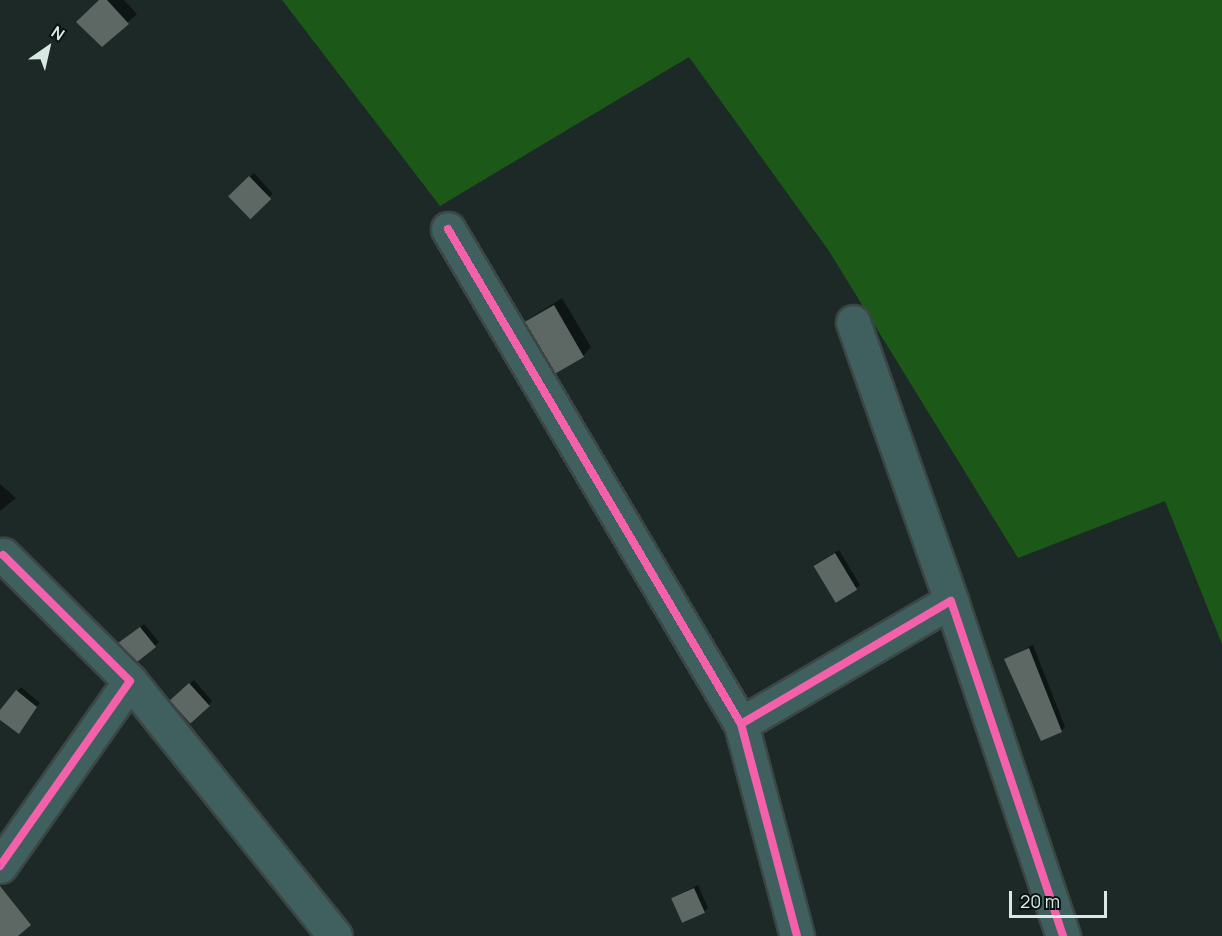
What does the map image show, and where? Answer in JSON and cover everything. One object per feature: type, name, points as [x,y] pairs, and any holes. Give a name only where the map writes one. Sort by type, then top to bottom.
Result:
[{"type":"street","points":[[448,228],[741,724],[797,936]]},
{"type":"street","points":[[853,322],[951,600],[1063,936]]},
{"type":"street","points":[[1,554],[130,681],[335,936]]},
{"type":"street","points":[[741,724],[951,600]]},
{"type":"street","points":[[0,866],[130,681]]},
{"type":"green space","points":[[282,0],[1222,0],[1222,644],[1165,501],[1018,558],[829,251],[689,57],[440,206]]},
{"type":"building","points":[[99,0],[107,0],[129,24],[102,47],[76,22]]},
{"type":"building","points":[[249,176],[271,199],[250,219],[228,196]]},
{"type":"building","points":[[554,305],[584,357],[555,374],[525,322]]},
{"type":"building","points":[[835,553],[857,590],[836,603],[814,566]]},
{"type":"building","points":[[140,627],[156,647],[137,662],[118,643]]},
{"type":"building","points":[[1029,648],[1062,732],[1041,741],[1004,659]]},
{"type":"building","points":[[189,683],[210,706],[190,723],[170,700]]},
{"type":"building","points":[[16,690],[37,707],[19,734],[0,720],[0,710]]},
{"type":"building","points":[[0,886],[31,925],[18,936],[0,936]]},
{"type":"building","points":[[694,888],[705,913],[682,923],[671,898]]},
{"type":"cycle path","points":[[448,229],[741,724],[797,936]]},
{"type":"cycle path","points":[[0,866],[130,681],[3,555]]},
{"type":"cycle path","points":[[741,724],[951,601],[1063,936]]}]
